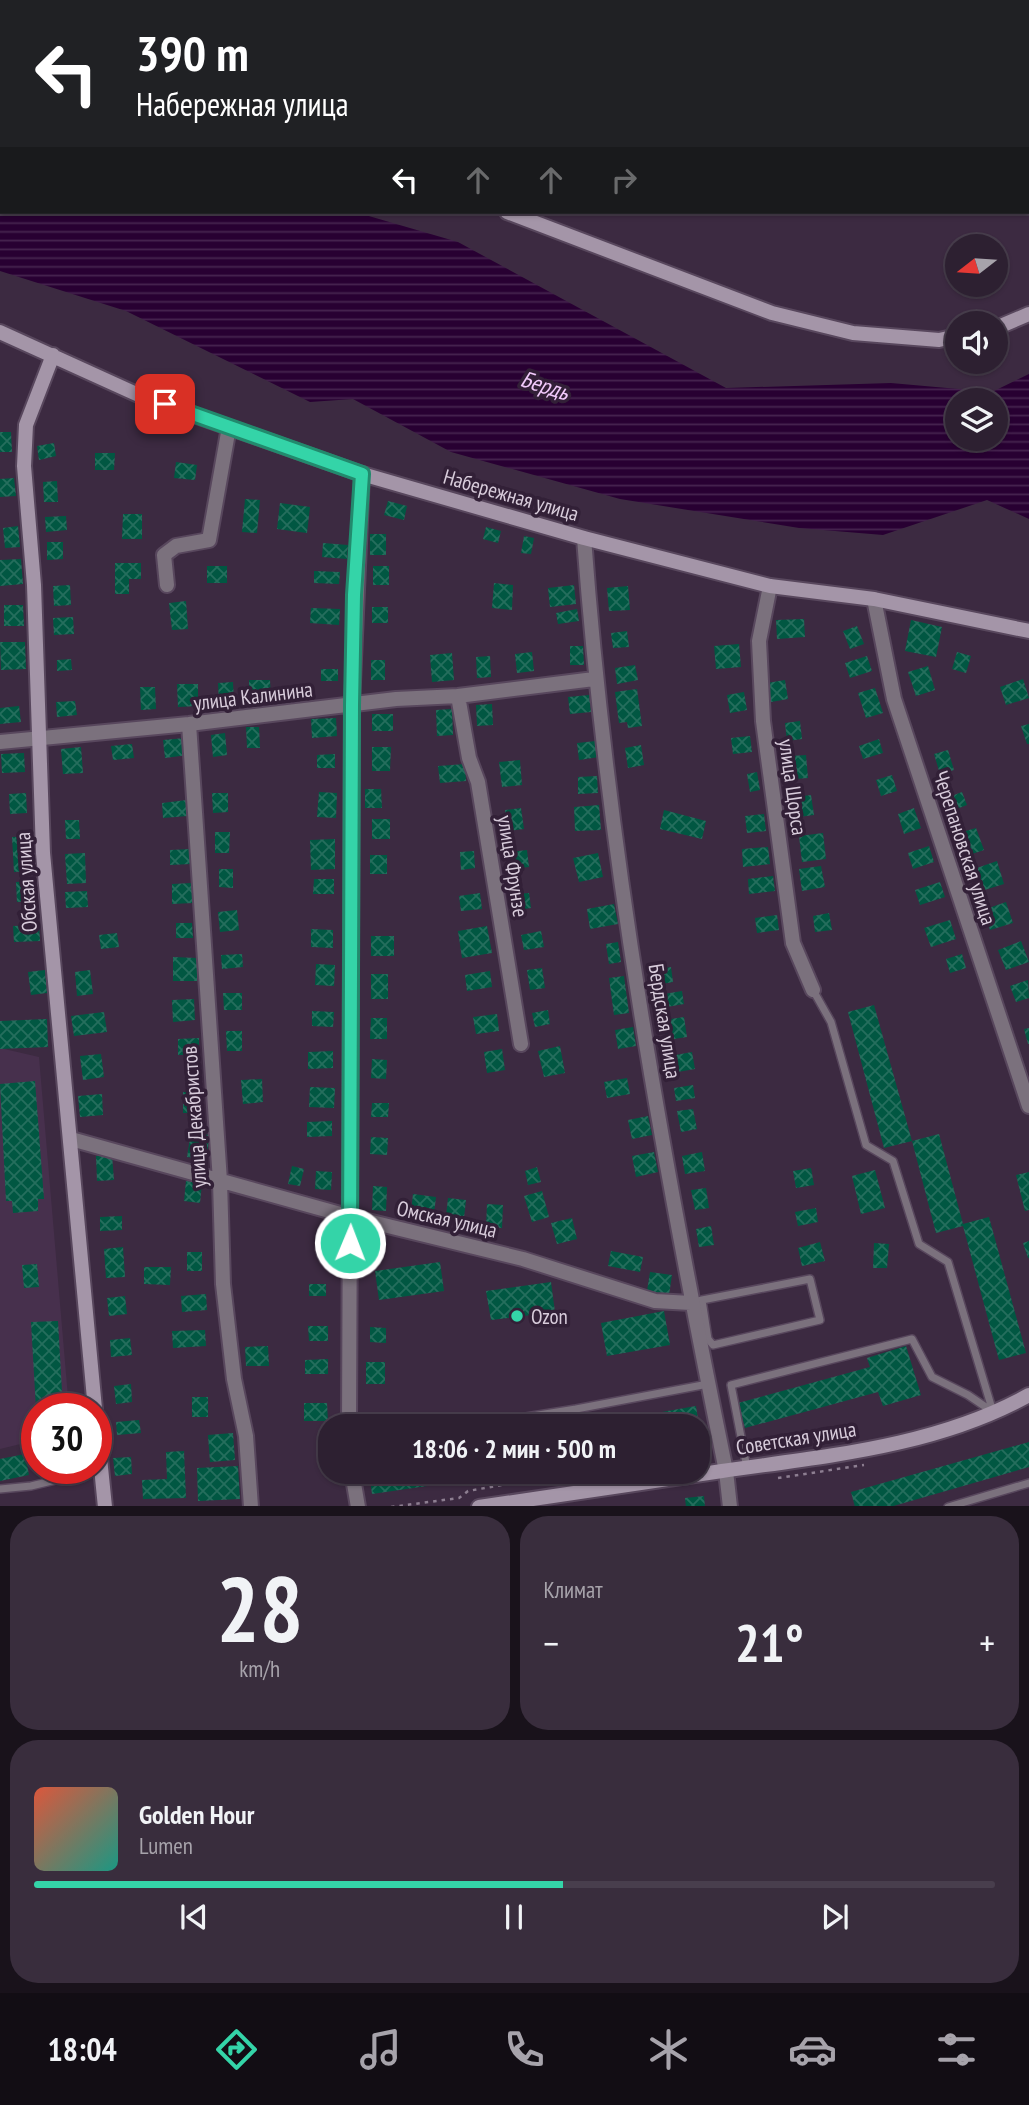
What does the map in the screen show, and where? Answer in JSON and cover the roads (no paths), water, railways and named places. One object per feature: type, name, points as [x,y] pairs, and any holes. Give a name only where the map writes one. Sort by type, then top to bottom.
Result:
[{"type":"street","points":[[512,214],[772,313],[853,333],[945,339]]},
{"type":"street","points":[[1008,323],[1029,314]]},
{"type":"street","name":"Набережная улица","points":[[0,332],[143,397],[362,474],[584,538],[771,586],[874,599],[1028,635]]},
{"type":"street","name":"Обская улица","points":[[53,355],[26,425],[24,466],[34,585],[43,853],[94,1393]]},
{"type":"street","points":[[167,585],[164,555],[176,547],[209,540],[229,427]]},
{"type":"street","points":[[349,1414],[352,705],[354,595],[362,474]]},
{"type":"street","name":"Бердская улица","points":[[584,538],[594,679],[661,1136],[697,1302],[708,1384],[726,1471],[730,1506]]},
{"type":"street","name":"улица Щорса","points":[[771,586],[759,641],[763,721],[793,943],[813,990]]},
{"type":"street","name":"Черепановская улица","points":[[874,599],[894,699],[1029,1107]]},
{"type":"street","name":"улица Калинина","points":[[0,742],[189,724],[396,699],[458,696],[594,679]]},
{"type":"street","name":"улица Фрунзе","points":[[458,696],[469,758],[478,782],[521,1044]]},
{"type":"street","name":"улица Декабристов","points":[[189,724],[220,1181],[223,1284],[234,1379],[246,1436],[251,1506]]},
{"type":"street","name":"Омская улица","points":[[71,1139],[351,1217],[523,1259],[655,1301],[697,1302]]},
{"type":"street","name":"Советская улица","points":[[487,1506],[832,1457],[917,1439],[993,1413],[1029,1395]]},
{"type":"street","points":[[103,1484],[105,1506]]},
{"type":"street","points":[[354,1484],[358,1506]]},
{"type":"lane","points":[[813,990],[831,1022],[866,1145],[894,1160],[919,1244],[948,1262],[993,1413]]},
{"type":"lane","points":[[810,1279],[820,1320],[713,1345],[708,1339],[697,1302],[810,1279]]},
{"type":"lane","points":[[747,1468],[732,1385],[912,1339],[932,1377],[968,1395],[993,1413]]},
{"type":"lane","points":[[545,1414],[708,1384]]},
{"type":"lane","points":[[576,1409],[577,1414]]},
{"type":"lane","points":[[951,1506],[1029,1483]]},
{"type":"lane","points":[[0,1489],[39,1484]]},
{"type":"lane","points":[[587,1484],[588,1491]]},
{"type":"water","name":"Бердь","points":[[0,214],[362,214],[458,242],[726,388],[891,383],[947,388],[945,388],[945,451],[1008,451],[1008,388],[1000,388],[1029,374],[1029,519],[987,500],[883,535],[799,528],[620,499],[451,452],[353,399],[310,402],[126,311],[0,271]]},
{"type":"place","name":"Ozon","points":[[517,1316]]}]
